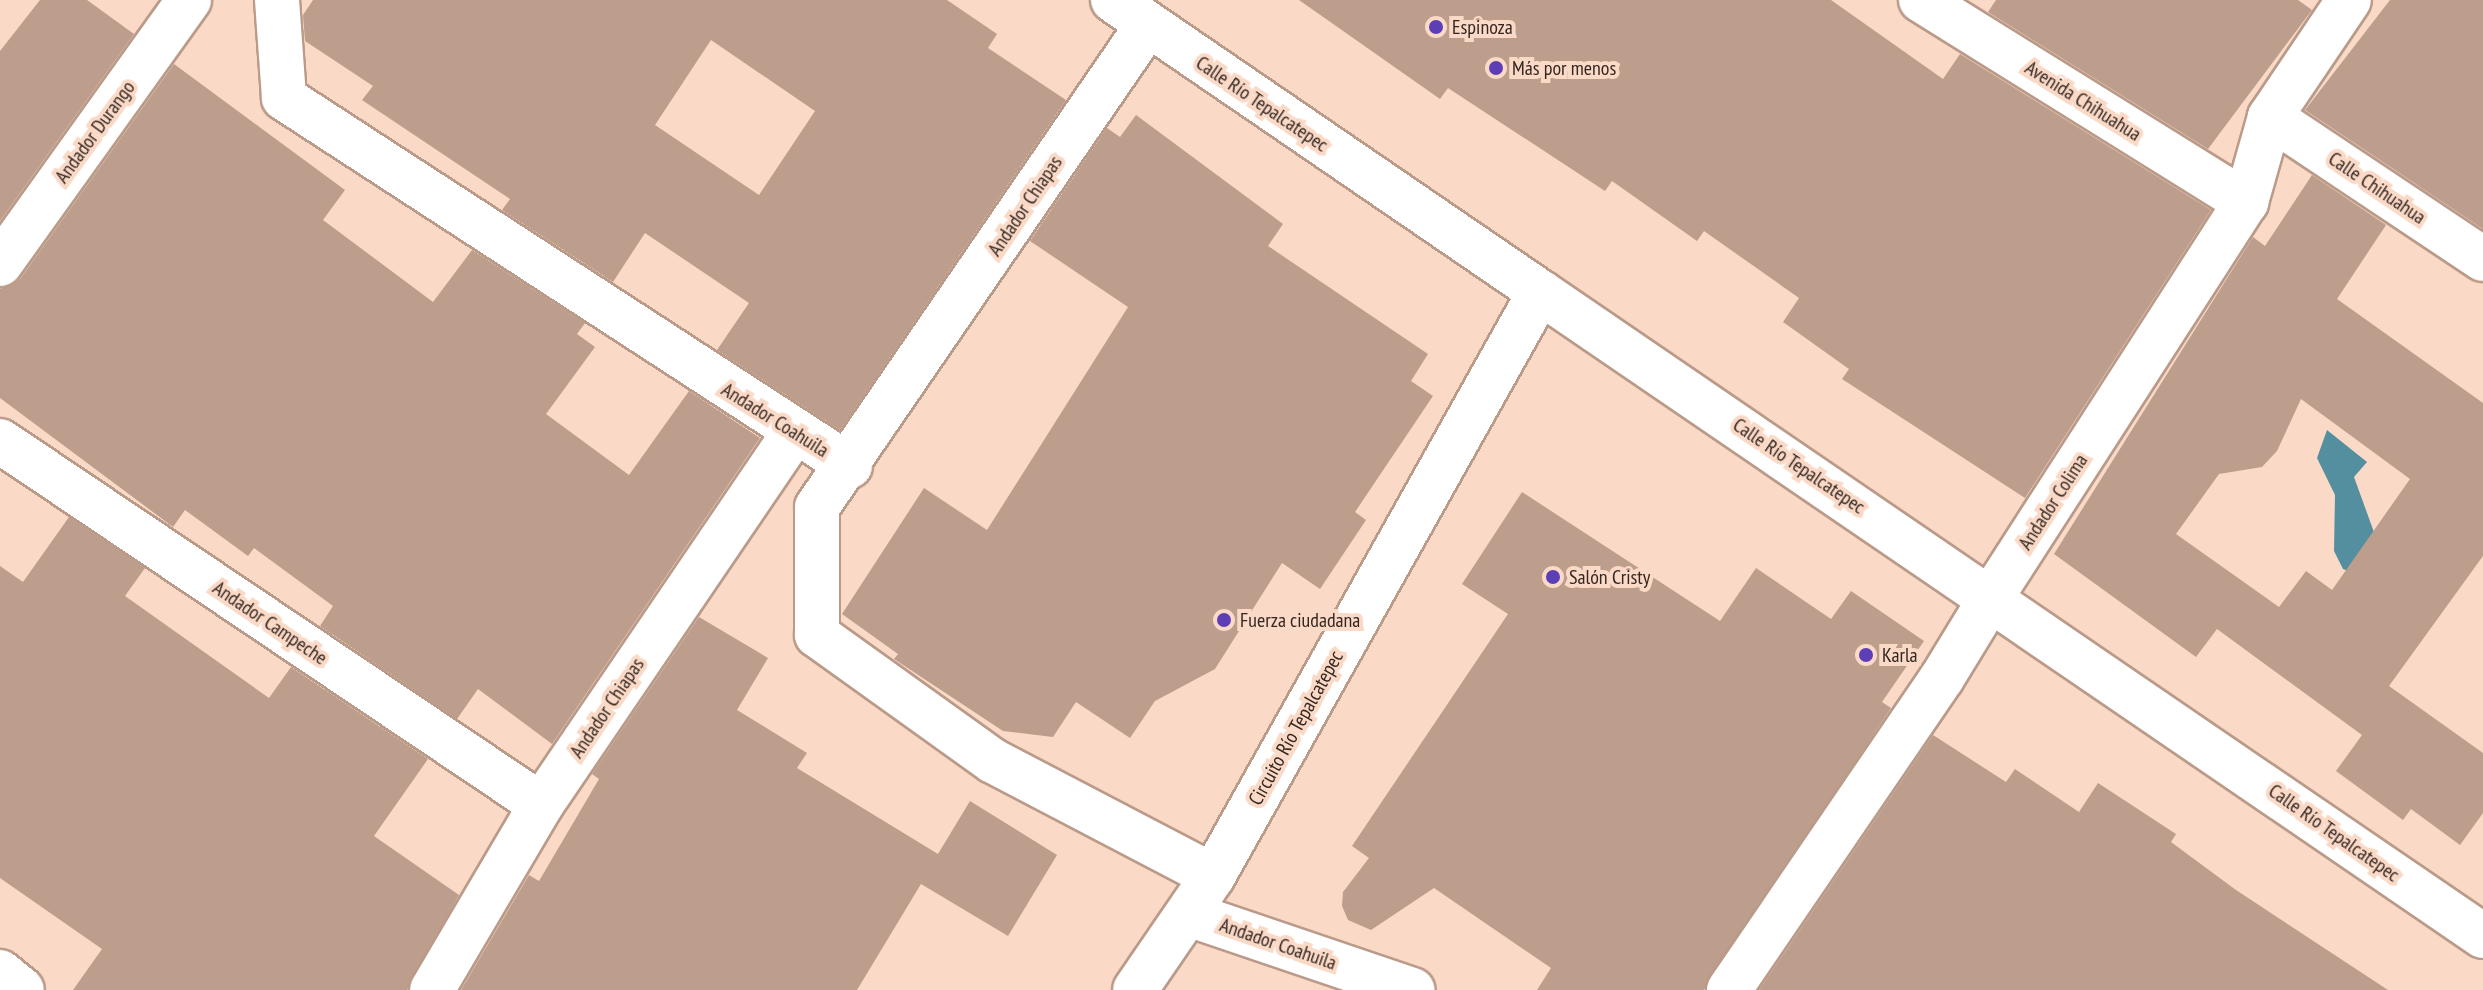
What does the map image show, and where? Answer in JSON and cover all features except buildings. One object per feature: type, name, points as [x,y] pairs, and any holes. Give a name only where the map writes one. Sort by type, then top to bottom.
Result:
[{"type":"street","name":"Andador Durango","points":[[0,264],[189,0]]},
{"type":"street","name":"Andador Coahuila","points":[[277,0],[284,98],[793,434],[850,466],[817,507],[817,635],[993,761],[1213,876]]},
{"type":"street","name":"Avenida Chihuahua","points":[[1921,0],[2246,202]]},
{"type":"street","name":"Andador Colima","points":[[1729,990],[1942,678],[2246,202],[2270,117],[2349,0]]},
{"type":"street","name":"Andador Chiapas","points":[[850,466],[1130,13]]},
{"type":"street","name":"Calle Río Tepalcatepec","points":[[1130,13],[1992,596],[2483,936]]},
{"type":"street","name":"Calle Chihuahua","points":[[2270,117],[2483,259]]},
{"type":"street","name":"Circuito Río Tepalcatepec","points":[[1135,990],[1213,876],[1540,292]]},
{"type":"street","name":"Andador Chiapas","points":[[432,990],[541,805],[793,434]]},
{"type":"street","name":"Andador Campeche","points":[[0,441],[541,805]]},
{"type":"street","name":"Andador Coahuila","points":[[1188,914],[1413,990]]},
{"type":"street","points":[[0,972],[22,990]]},
{"type":"water","points":[[2327,430],[2367,462],[2354,477],[2379,546],[2361,576],[2343,569],[2334,551],[2335,495],[2317,458]]},
{"type":"place","name":"Espinoza","points":[[1436,27]]},
{"type":"place","name":"Más por menos","points":[[1496,68]]},
{"type":"place","name":"Salón Cristy","points":[[1553,577]]},
{"type":"place","name":"Fuerza ciudadana","points":[[1224,620]]},
{"type":"place","name":"Karla","points":[[1866,655]]}]
